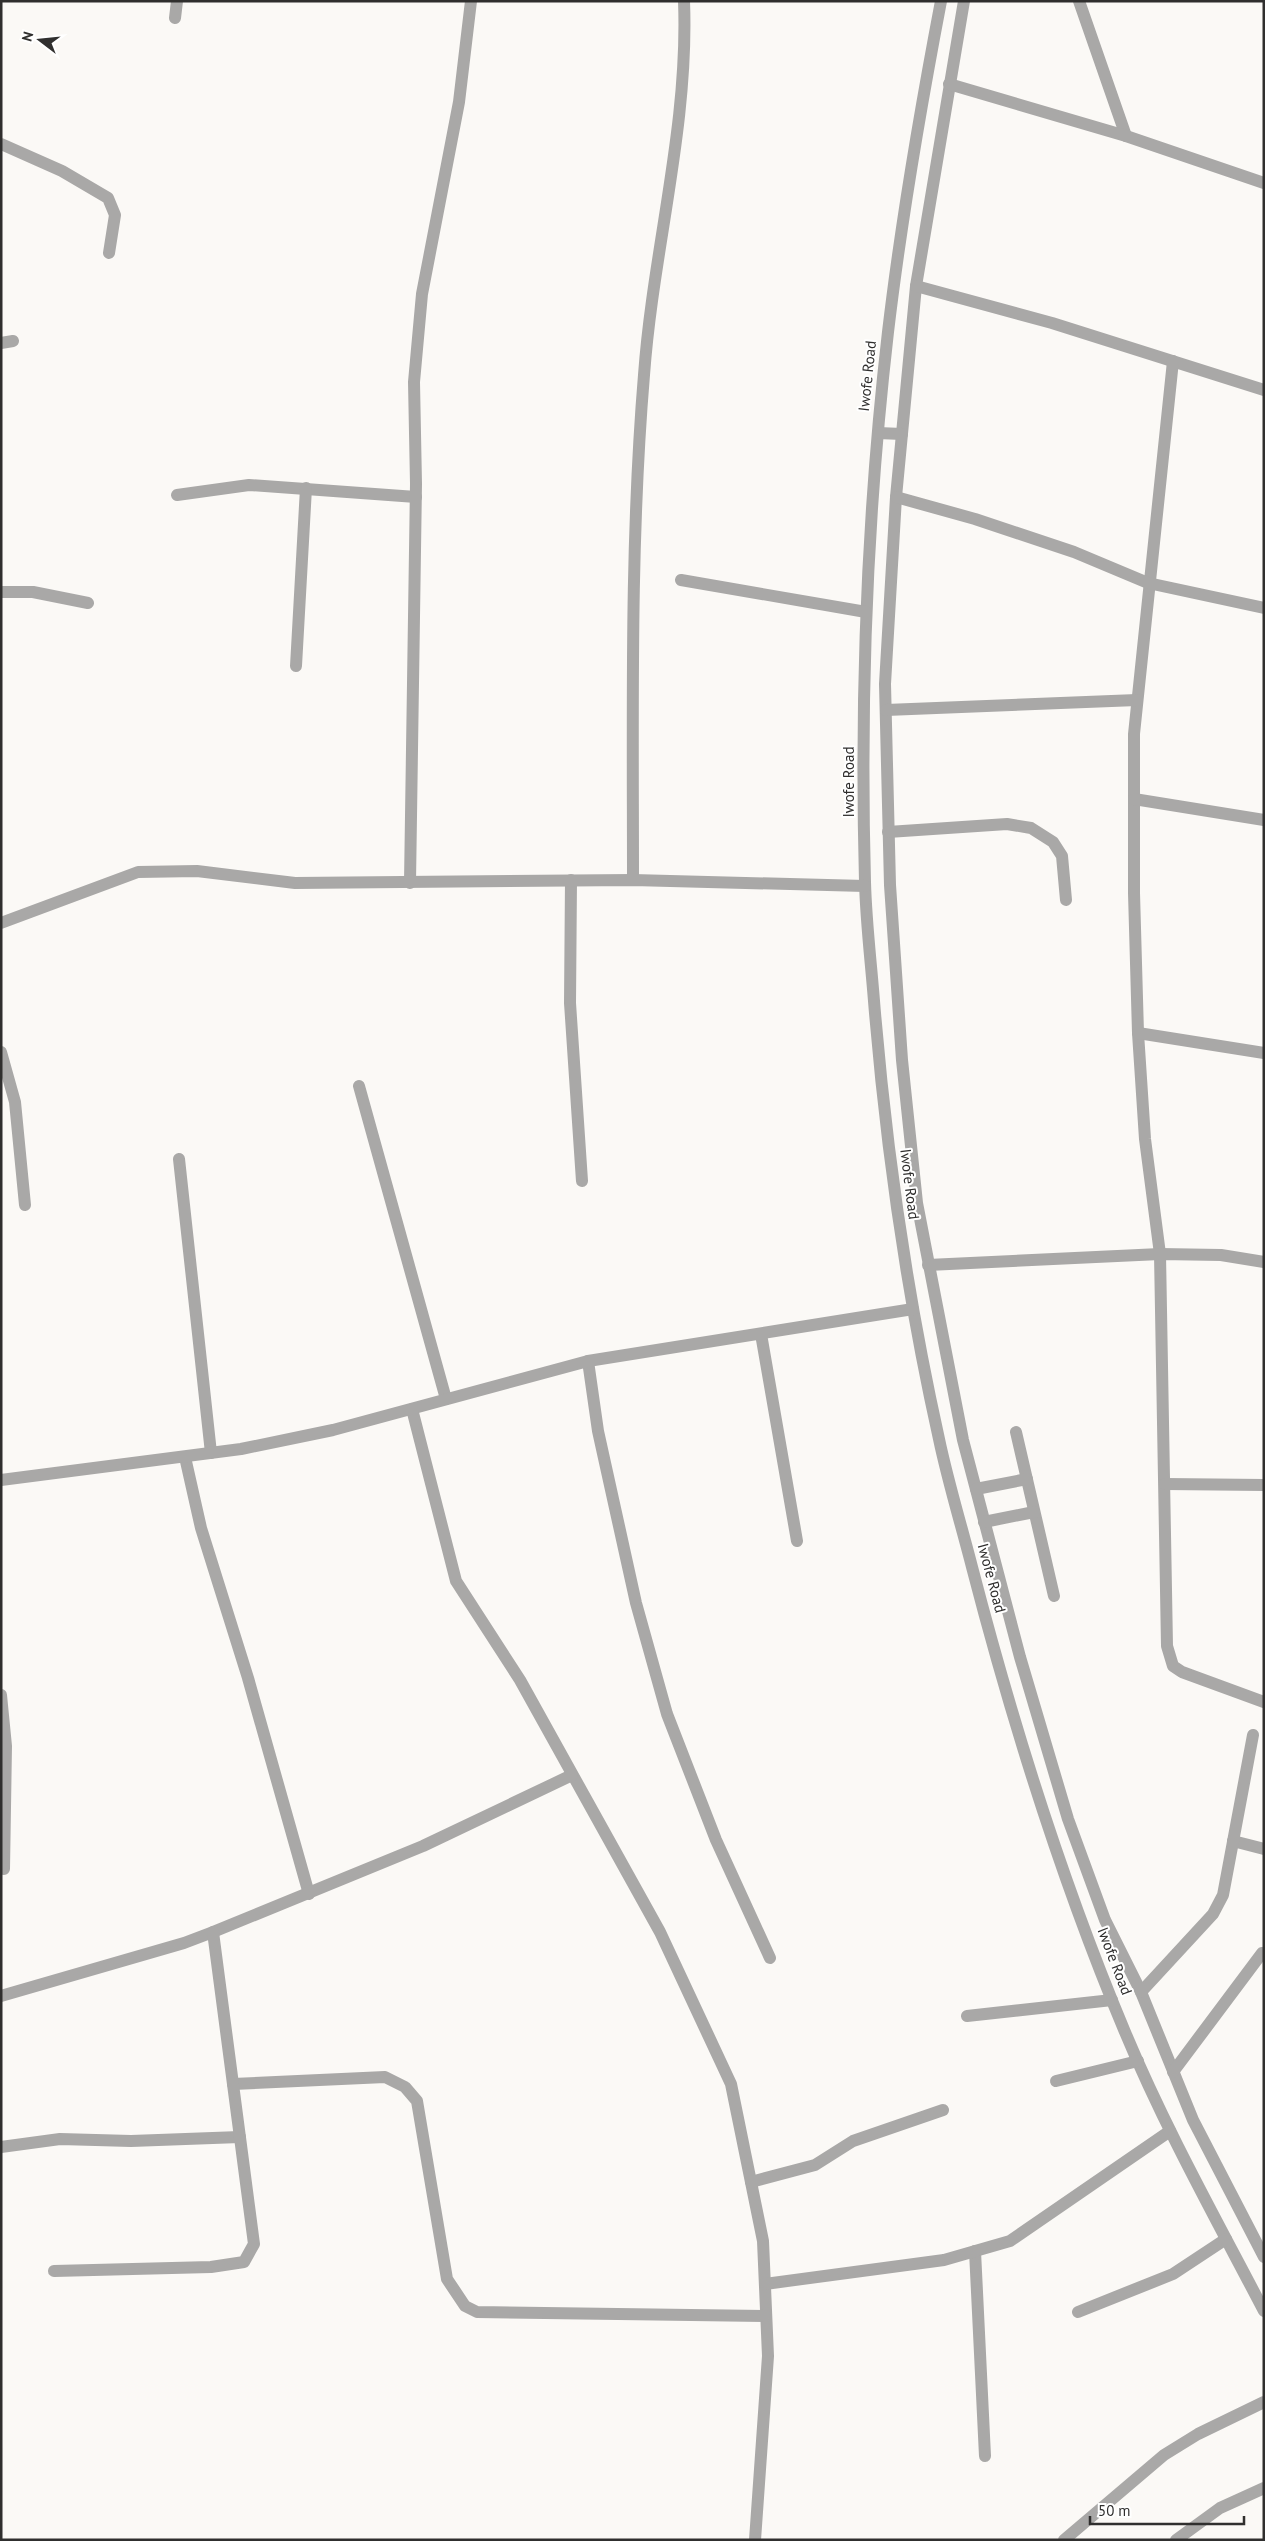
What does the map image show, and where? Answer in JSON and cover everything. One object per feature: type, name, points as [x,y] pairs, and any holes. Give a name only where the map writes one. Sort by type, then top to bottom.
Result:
[{"type":"street","points":[[174,18],[177,1]]},
{"type":"street","points":[[410,883],[416,497],[414,382],[422,294],[459,102],[471,1]]},
{"type":"street","points":[[633,880],[633,589],[644,374],[662,226],[679,122],[685,68],[684,1]]},
{"type":"street","name":"Iwofe Road","points":[[940,1],[895,279],[878,433],[866,612],[864,696],[865,886],[879,1062],[896,1207],[913,1309],[940,1444],[997,1664],[1048,1824],[1112,2000],[1138,2061],[1170,2131],[1264,2311]]},
{"type":"street","name":"Iwofe Road","points":[[964,1],[916,286],[896,497],[885,684],[888,832],[902,1060],[917,1204],[963,1440],[1020,1657],[1068,1819],[1105,1920],[1141,1992],[1193,2120],[1264,2257]]},
{"type":"street","points":[[1079,1],[1126,136]]},
{"type":"street","points":[[949,84],[1126,136],[1264,183]]},
{"type":"street","points":[[1,144],[62,171],[108,198],[115,216],[109,253]]},
{"type":"street","points":[[916,286],[1052,323],[1264,390]]},
{"type":"street","points":[[1173,361],[1148,582],[1134,734],[1138,1033],[1145,1139],[1160,1254],[1167,1646],[1173,1666],[1196,1679],[1264,1702]]},
{"type":"street","points":[[878,433],[902,434]]},
{"type":"street","points":[[177,495],[249,486],[306,488],[416,497]]},
{"type":"street","points":[[296,666],[306,488]]},
{"type":"street","points":[[896,497],[975,519],[1074,552],[1148,582],[1264,608]]},
{"type":"street","points":[[681,580],[866,612]]},
{"type":"street","points":[[1,592],[33,592],[88,603]]},
{"type":"street","points":[[886,710],[1137,700]]},
{"type":"street","points":[[1134,799],[1264,820]]},
{"type":"street","points":[[888,832],[1007,824],[1031,828],[1053,842],[1062,856],[1066,900]]},
{"type":"street","points":[[1,923],[138,872],[197,871],[295,882],[410,883],[633,880],[865,886]]},
{"type":"street","points":[[571,880],[570,1003],[582,1181]]},
{"type":"street","points":[[1138,1033],[1264,1054]]},
{"type":"street","points":[[1,1052],[15,1102],[25,1206]]},
{"type":"street","points":[[359,1086],[446,1399]]},
{"type":"street","points":[[178,1159],[211,1453]]},
{"type":"street","points":[[928,1265],[1160,1254],[1221,1255],[1264,1262]]},
{"type":"street","points":[[1,1480],[241,1449],[333,1430],[588,1361],[913,1309]]},
{"type":"street","points":[[761,1334],[797,1541]]},
{"type":"street","points":[[588,1361],[604,1460],[636,1603],[666,1714],[716,1840],[770,1958]]},
{"type":"street","points":[[412,1409],[456,1581],[520,1680],[660,1932],[731,2084],[763,2241],[768,2356],[755,2540]]},
{"type":"street","points":[[1016,1432],[1054,1596]]},
{"type":"street","points":[[184,1457],[201,1528],[248,1678],[309,1894]]},
{"type":"street","points":[[976,1488],[1026,1479]]},
{"type":"street","points":[[1165,1484],[1264,1485]]},
{"type":"street","points":[[984,1522],[1034,1512]]},
{"type":"street","points":[[1,1694],[6,1746],[4,1869]]},
{"type":"street","points":[[1141,1992],[1213,1914],[1223,1894],[1253,1734]]},
{"type":"street","points":[[1,1996],[213,1932],[423,1846],[572,1775]]},
{"type":"street","points":[[1233,1841],[1264,1849]]},
{"type":"street","points":[[54,2270],[211,2267],[244,2262],[254,2244],[213,1932]]},
{"type":"street","points":[[1174,2072],[1262,1954]]},
{"type":"street","points":[[967,2016],[1112,2000]]},
{"type":"street","points":[[1056,2081],[1138,2061]]},
{"type":"street","points":[[232,2084],[384,2077],[405,2087],[417,2101],[447,2279],[465,2306],[477,2312],[766,2316]]},
{"type":"street","points":[[751,2182],[816,2165],[853,2141],[943,2110]]},
{"type":"street","points":[[765,2284],[944,2260],[1010,2241],[1170,2131]]},
{"type":"street","points":[[1,2147],[60,2139],[131,2141],[240,2137]]},
{"type":"street","points":[[1078,2312],[1174,2274],[1226,2239]]},
{"type":"street","points":[[975,2251],[985,2456]]},
{"type":"street","points":[[1064,2540],[1164,2455],[1198,2434],[1264,2402]]},
{"type":"street","points":[[1176,2540],[1220,2508],[1264,2488]]}]
